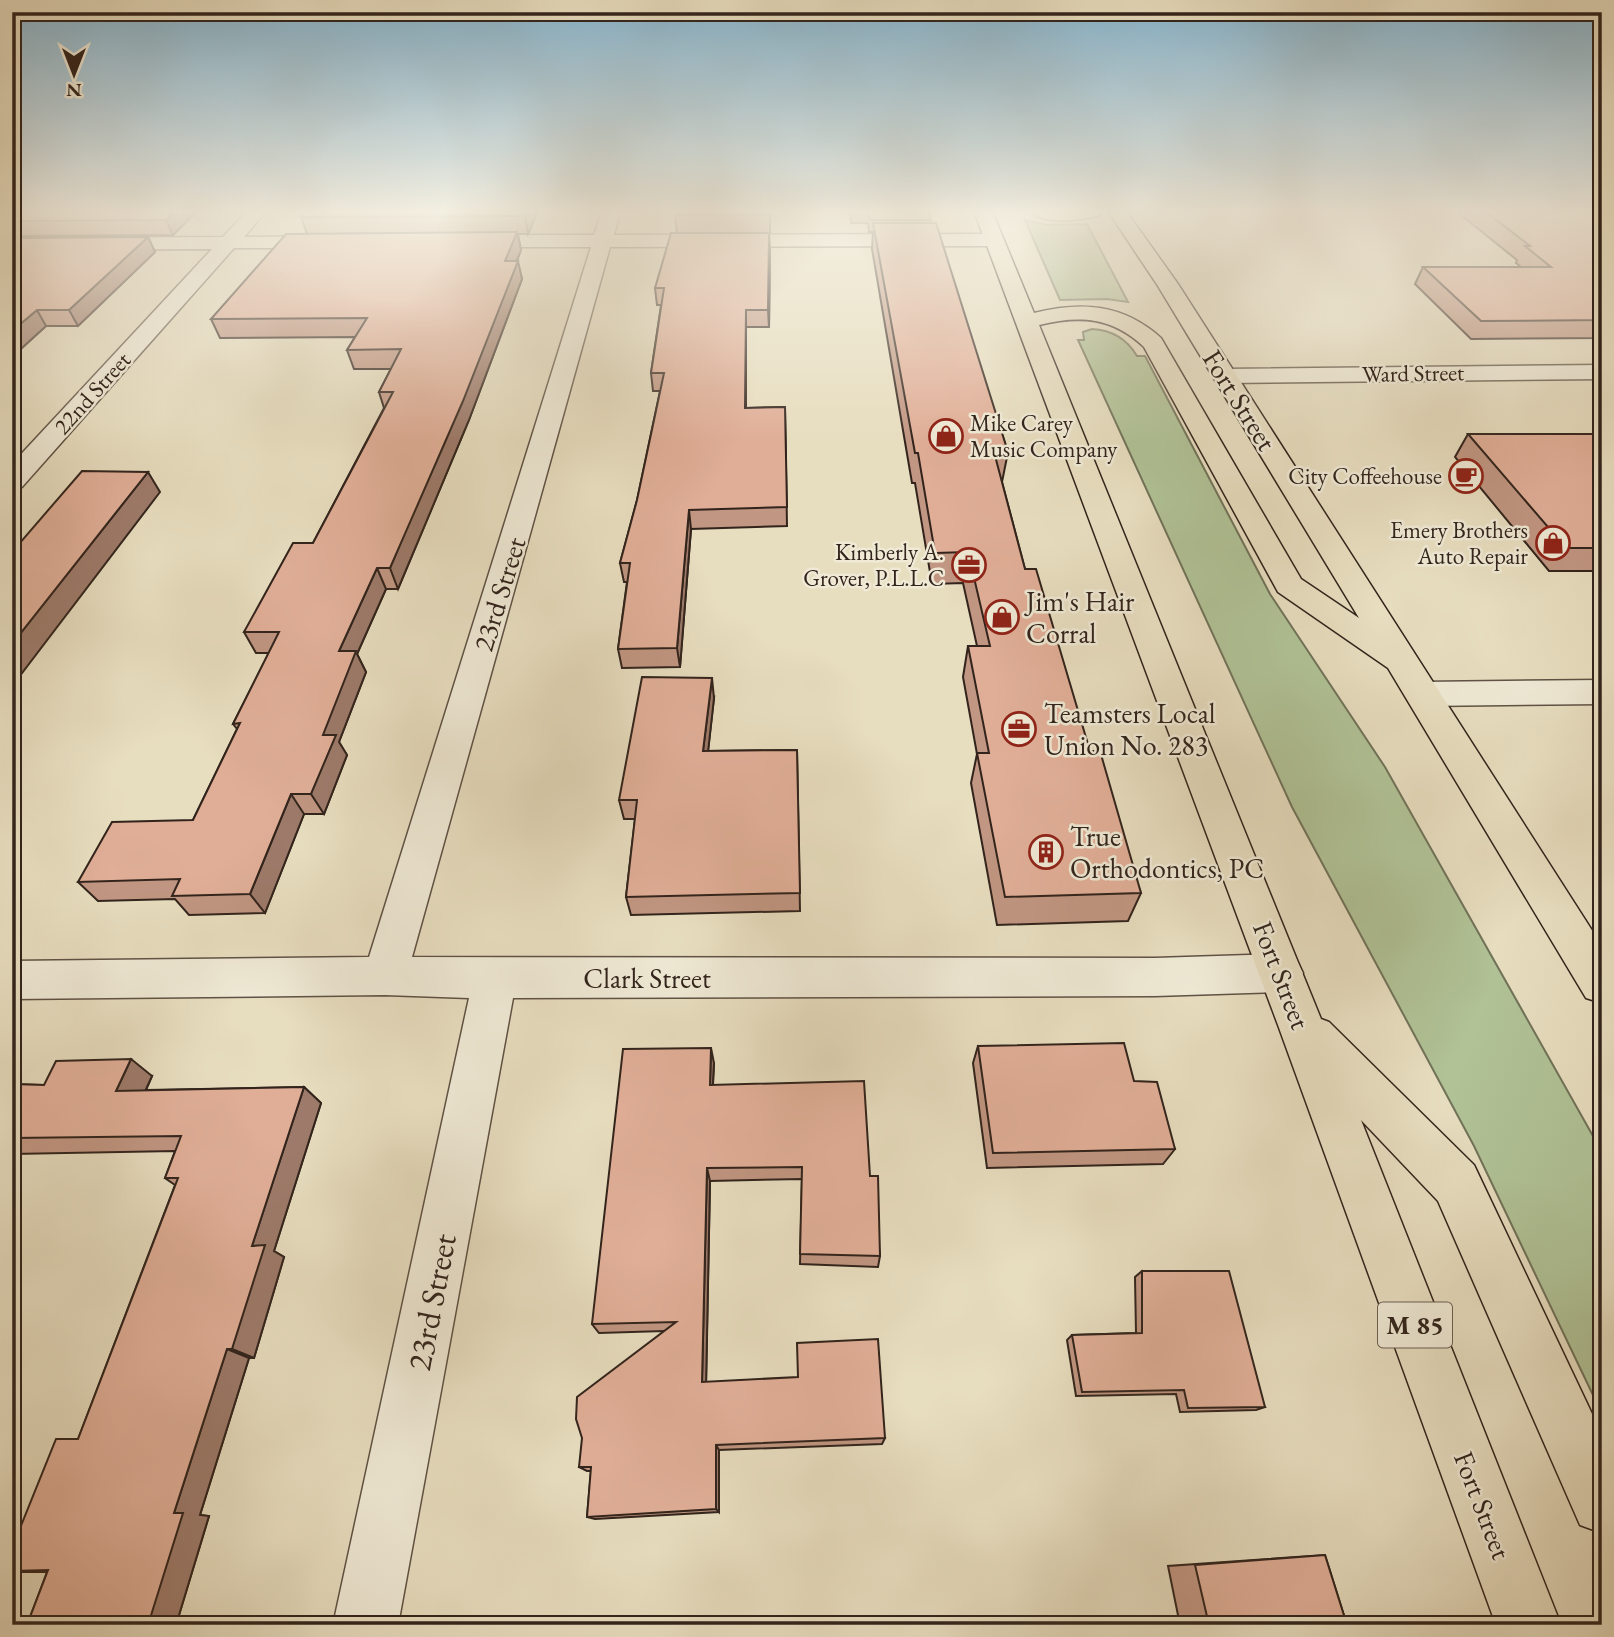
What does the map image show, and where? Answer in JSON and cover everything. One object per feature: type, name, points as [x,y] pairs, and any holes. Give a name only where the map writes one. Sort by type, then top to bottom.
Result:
[{"type":"main road","name":"Fort Street","points":[[1013,287],[1301,1025],[1529,1625]]},
{"type":"main road","name":"Fort Street","points":[[1170,287],[1602,984]]},
{"type":"main road","points":[[1026,321],[1061,312],[1090,311],[1125,319],[1138,327],[1153,342],[1289,584],[1416,682]]},
{"type":"main road","points":[[1301,1025],[1457,1184],[1602,1503]]},
{"type":"street","name":"22nd Street","points":[[12,481],[186,287]]},
{"type":"street","name":"23rd Street","points":[[385,976],[589,287]]},
{"type":"street","name":"Ward Street","points":[[1225,376],[1602,372]]},
{"type":"street","points":[[1416,682],[1602,692]]},
{"type":"street","name":"Clark Street","points":[[12,980],[385,976],[495,979],[1155,977],[1281,974]]},
{"type":"street","name":"23rd Street","points":[[365,1625],[495,979]]},
{"type":"green space","points":[[1054,287],[1120,287],[1128,302],[1107,299],[1060,300]]},
{"type":"green space","points":[[1092,329],[1124,340],[1137,356],[1145,356],[1270,594],[1385,767],[1602,1152],[1602,1414],[1474,1146],[1292,807],[1078,340],[1084,340],[1083,332]]},
{"type":"building","points":[[12,287],[93,287],[69,310],[37,310],[12,331]]},
{"type":"building","points":[[239,287],[508,287],[463,401],[390,568],[377,568],[339,651],[356,651],[323,735],[336,735],[311,794],[291,794],[250,894],[172,896],[180,879],[78,882],[112,822],[193,820],[240,723],[233,724],[279,632],[244,632],[293,543],[313,543],[393,392],[379,392],[401,349],[347,350],[367,318],[211,319]]},
{"type":"building","points":[[768,287],[768,310],[746,310],[745,408],[785,407],[787,507],[689,510],[677,648],[618,649],[630,563],[620,563],[637,500],[664,373],[651,373],[664,288],[655,288]]},
{"type":"building","points":[[885,287],[956,287],[1008,452],[994,452],[1025,569],[1036,569],[1090,751],[1100,751],[1141,893],[1005,897],[977,753],[989,753],[968,646],[990,646],[968,552],[935,553],[918,453],[915,453]]},
{"type":"building","points":[[1445,287],[1602,287],[1602,320],[1481,321]]},
{"type":"building","points":[[1468,434],[1602,434],[1602,548],[1566,548]]},
{"type":"building","points":[[82,471],[148,472],[12,644],[12,552]]},
{"type":"building","points":[[642,677],[712,678],[703,751],[797,750],[800,893],[626,897],[637,800],[619,800]]},
{"type":"building","points":[[1124,1043],[1134,1081],[1157,1082],[1175,1149],[993,1153],[978,1046]]},
{"type":"building","points":[[711,1048],[710,1085],[864,1081],[870,1176],[878,1176],[880,1256],[800,1254],[802,1167],[707,1168],[702,1382],[798,1377],[797,1343],[878,1339],[885,1438],[716,1445],[716,1509],[587,1517],[591,1467],[579,1467],[582,1438],[576,1419],[577,1397],[676,1322],[592,1324],[623,1049]]},
{"type":"building","points":[[131,1059],[116,1091],[304,1087],[252,1246],[265,1245],[232,1349],[227,1349],[174,1513],[183,1513],[148,1625],[27,1625],[48,1570],[12,1571],[12,1548],[56,1439],[78,1439],[178,1178],[165,1178],[181,1136],[12,1138],[12,1084],[44,1085],[56,1061]]},
{"type":"building","points":[[1142,1271],[1229,1271],[1265,1407],[1188,1408],[1184,1390],[1082,1392],[1072,1335],[1142,1333]]},
{"type":"building","points":[[1325,1555],[1347,1625],[1209,1625],[1195,1565]]},
{"type":"place","name":"Mike Carey Music Company","points":[[946,436]]},
{"type":"place","name":"City Coffeehouse","points":[[1466,476]]},
{"type":"place","name":"Emery Brothers Auto Repair","points":[[1553,543]]},
{"type":"place","name":"Kimberly A. Grover, P.L.L.C","points":[[969,565]]},
{"type":"place","name":"Jim's Hair Corral","points":[[1002,617]]},
{"type":"place","name":"Teamsters Local Union No. 283","points":[[1019,729]]},
{"type":"place","name":"True Orthodontics, PC","points":[[1046,852]]}]
